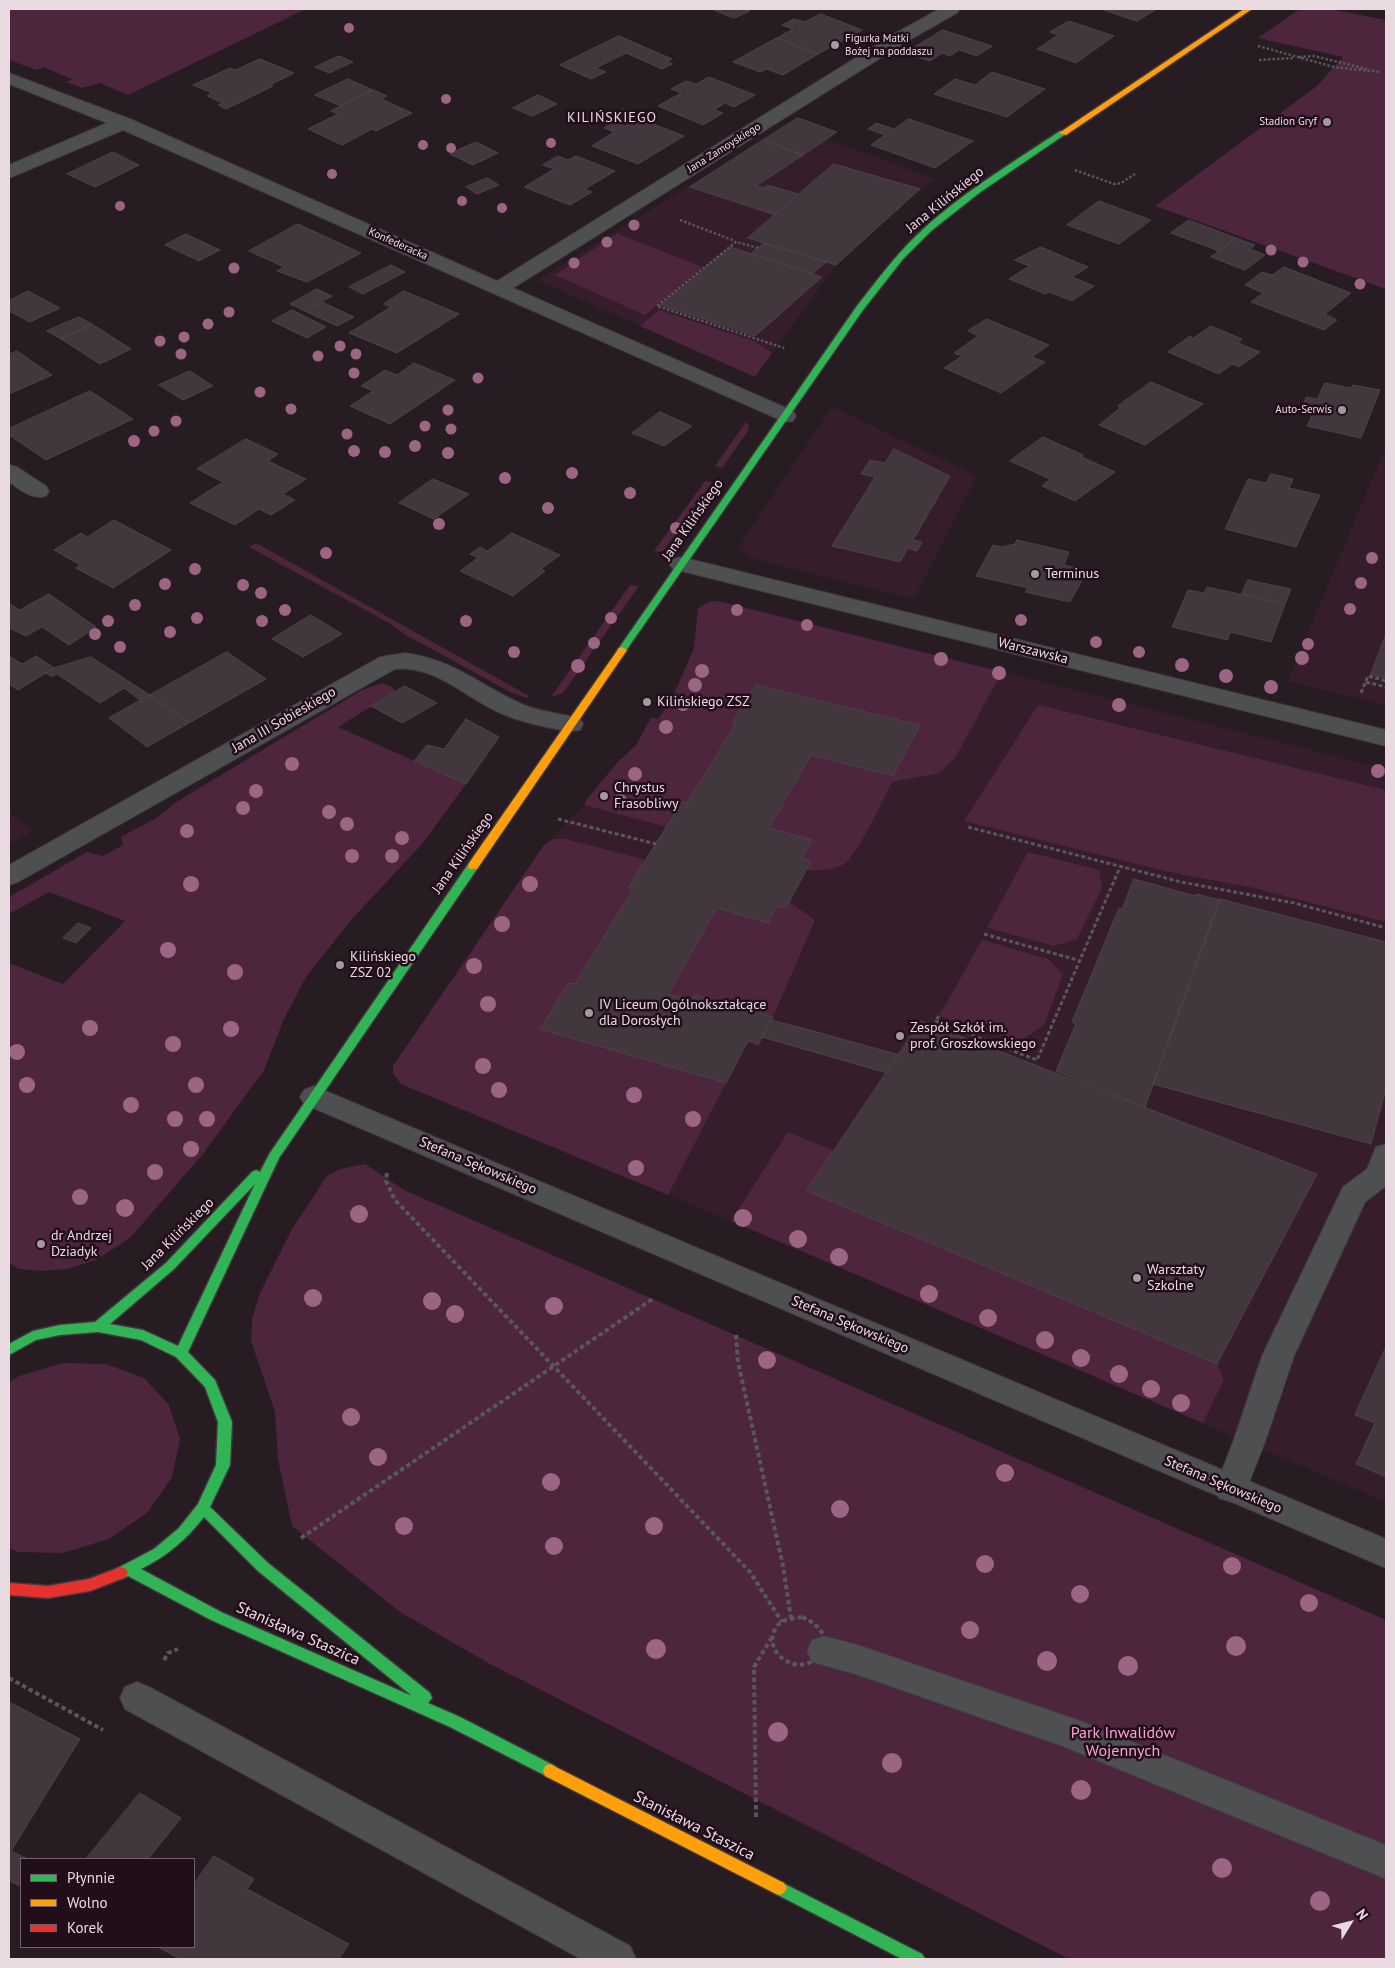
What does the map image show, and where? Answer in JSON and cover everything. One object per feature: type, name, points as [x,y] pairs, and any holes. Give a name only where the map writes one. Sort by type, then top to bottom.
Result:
[{"type":"street","name":"Jana Zamoyskiego","points":[[498,289],[900,38],[951,9]]},
{"type":"street","name":"Jana Kilińskiego","points":[[181,1353],[274,1156],[681,564],[860,308],[900,258],[927,230],[976,192],[1248,9]]},
{"type":"street","name":"Konfederacka","points":[[9,78],[122,123],[784,416]]},
{"type":"street","points":[[9,172],[122,123]]},
{"type":"street","points":[[9,472],[38,491]]},
{"type":"street","name":"Warszawska","points":[[681,564],[1386,738]]},
{"type":"street","name":"Jana III Sobieskiego","points":[[9,876],[388,662],[400,659],[434,666],[515,710],[571,724]]},
{"type":"street","name":"Stefana Sękowskiego","points":[[314,1096],[1386,1554]]},
{"type":"street","points":[[1231,1488],[1278,1356],[1354,1195],[1380,1176],[1386,1155]]},
{"type":"street","name":"Jana Kilińskiego","points":[[98,1327],[170,1266],[274,1156]]},
{"type":"street","points":[[9,1350],[33,1336],[60,1330],[98,1327],[144,1335],[181,1353],[210,1384],[225,1422],[223,1465],[203,1508],[184,1532],[159,1553],[130,1570],[90,1585],[48,1592],[9,1589]]},
{"type":"street","points":[[17,1331],[33,1336]]},
{"type":"street","name":"Stanisława Staszica","points":[[203,1508],[263,1567],[455,1722]]},
{"type":"street","name":"Stanisława Staszica","points":[[130,1570],[216,1616],[455,1722],[917,1959]]},
{"type":"street","points":[[824,1651],[858,1660],[1070,1732],[1386,1862]]},
{"type":"street","points":[[137,1698],[617,1959]]},
{"type":"path","points":[[1255,44],[1334,67],[1381,72]]},
{"type":"path","points":[[1259,60],[1314,56],[1386,74]]},
{"type":"path","points":[[1072,169],[1114,184],[1122,183],[1135,174]]},
{"type":"path","points":[[637,202],[736,242],[758,248]]},
{"type":"path","points":[[736,242],[657,306],[790,350]]},
{"type":"path","points":[[1359,698],[1368,676],[1386,681]]},
{"type":"path","points":[[1366,682],[1386,687]]},
{"type":"path","points":[[558,819],[656,844]]},
{"type":"path","points":[[968,827],[1181,882],[1294,903],[1386,928]]},
{"type":"path","points":[[939,1016],[936,1021],[1037,1060],[1120,867]]},
{"type":"path","points":[[984,934],[1081,961]]},
{"type":"path","points":[[387,1172],[386,1181],[395,1200],[750,1572],[782,1622]]},
{"type":"path","points":[[298,1540],[654,1298]]},
{"type":"path","points":[[736,1335],[738,1362],[783,1566],[791,1618]]},
{"type":"path","points":[[756,1817],[754,1667],[772,1637]]},
{"type":"path","points":[[9,1678],[108,1733],[137,1698]]},
{"type":"shaded area","points":[[826,139],[936,179],[920,189],[836,265],[755,377],[537,280],[763,140],[803,155]]},
{"type":"shaded area","points":[[832,407],[977,476],[914,599],[755,559],[738,548]]},
{"type":"shaded area","points":[[1386,446],[1386,705],[1288,681]]},
{"type":"shaded area","name":"Zespół Szkół im. prof. Groszkowskiego","points":[[711,601],[797,620],[1386,769],[1386,1502],[731,1221],[401,1084],[393,1073],[393,1066],[544,845],[584,805],[618,762],[636,745],[651,718],[658,719],[672,699],[694,648],[698,608]]},
{"type":"shaded area","points":[[9,812],[33,831],[9,844]]},
{"type":"green space","points":[[9,9],[306,9],[128,95],[100,83],[82,88],[67,82],[72,79],[43,67],[37,70],[9,60]]},
{"type":"green space","name":"Stadion Gryf","points":[[1300,9],[1330,9],[1386,20],[1386,289],[1155,206],[1317,86],[1343,57],[1258,38]]},
{"type":"green space","points":[[618,233],[703,267],[645,315],[555,275]]},
{"type":"green space","points":[[659,310],[754,341],[772,353],[755,377],[640,326]]},
{"type":"green space","points":[[746,422],[749,425],[748,431],[722,468],[715,466]]},
{"type":"green space","points":[[705,481],[712,482],[662,553],[654,551]]},
{"type":"green space","points":[[256,543],[529,696],[528,698],[512,693],[404,634],[389,623],[249,547]]},
{"type":"green space","points":[[630,585],[639,586],[563,693],[551,697]]},
{"type":"green space","points":[[711,601],[722,602],[1002,672],[955,758],[939,773],[892,782],[857,848],[841,866],[807,870],[811,861],[802,858],[812,840],[769,828],[811,755],[893,776],[920,725],[756,685],[733,722],[736,724],[687,803],[682,802],[667,827],[584,805],[618,762],[636,745],[651,718],[658,719],[672,699],[694,648],[698,608]]},
{"type":"green space","points":[[382,683],[392,687],[395,692],[338,727],[466,784],[422,844],[352,919],[306,977],[284,1019],[264,1070],[203,1154],[130,1238],[96,1260],[67,1269],[42,1271],[19,1269],[9,1263],[9,963],[63,984],[125,921],[49,892],[9,914],[9,897],[87,852],[103,856],[123,845],[121,837],[158,817],[176,802],[362,690]]},
{"type":"green space","points":[[1038,705],[1386,790],[1386,922],[1254,888],[1165,871],[964,821]]},
{"type":"green space","points":[[554,839],[566,839],[646,860],[633,889],[575,984],[569,983],[541,1029],[726,1083],[668,1195],[401,1084],[393,1073],[393,1066],[544,845]]},
{"type":"green space","points":[[1028,852],[1099,870],[1102,888],[1077,939],[1054,946],[987,928]]},
{"type":"green space","points":[[789,902],[815,920],[773,1017],[696,995],[692,1001],[668,994],[717,908],[768,923],[777,906],[786,908]]},
{"type":"green space","points":[[982,940],[1048,959],[1063,974],[1044,1025],[1020,1041],[939,1016]]},
{"type":"green space","points":[[788,1132],[834,1151],[807,1191],[1217,1364],[1224,1379],[1203,1423],[731,1221]]},
{"type":"green space","name":"Park Inwalidów Wojennych","points":[[365,1164],[404,1190],[1386,1620],[1386,1959],[1069,1959],[490,1664],[400,1612],[292,1526],[278,1459],[275,1412],[251,1341],[252,1319],[260,1293],[292,1229],[327,1176],[340,1169]]},
{"type":"green space","points":[[63,1363],[106,1364],[144,1378],[169,1405],[180,1439],[172,1477],[148,1512],[109,1539],[63,1553],[18,1552],[9,1548],[9,1382],[19,1376]]},
{"type":"building","points":[[712,9],[745,9],[750,11],[734,18]]},
{"type":"building","points":[[1101,9],[1157,9],[1137,21]]},
{"type":"building","points":[[821,14],[862,30],[818,54],[777,38],[793,29],[782,25],[794,19],[804,22]]},
{"type":"building","points":[[1069,21],[1114,36],[1076,63],[1037,49],[1058,35],[1050,32]]},
{"type":"building","points":[[943,30],[992,46],[977,56],[959,50],[950,56],[942,53],[930,61],[905,53]]},
{"type":"building","points":[[619,36],[672,59],[667,61],[673,64],[662,69],[626,53],[596,68],[606,72],[591,79],[560,65]]},
{"type":"building","points":[[777,38],[818,54],[783,75],[766,69],[760,72],[733,62]]},
{"type":"building","points":[[339,56],[353,62],[329,73],[315,67]]},
{"type":"building","points":[[260,59],[294,73],[270,85],[273,86],[226,109],[218,105],[223,103],[207,96],[212,93],[193,85],[230,68],[235,70]]},
{"type":"building","points":[[992,72],[1045,89],[1007,117],[934,94],[955,79],[975,85]]},
{"type":"building","points":[[709,77],[755,95],[734,107],[725,103],[714,110],[723,113],[703,125],[658,106],[681,93],[671,89],[686,81],[696,84]]},
{"type":"building","points":[[348,79],[373,90],[341,106],[315,95]]},
{"type":"building","points":[[373,90],[387,96],[381,99],[412,113],[376,131],[372,129],[342,145],[308,129],[338,114],[331,111]]},
{"type":"building","points":[[538,95],[557,104],[532,116],[513,108]]},
{"type":"building","points":[[623,109],[642,116],[638,118],[684,136],[638,164],[592,146],[614,132],[604,128],[616,121],[608,117]]},
{"type":"building","points":[[798,118],[837,132],[803,155],[763,140]]},
{"type":"building","points":[[909,119],[973,141],[935,168],[871,145],[885,135],[868,129],[876,123],[894,129]]},
{"type":"building","points":[[763,140],[803,155],[756,186],[765,188],[767,185],[798,194],[775,215],[690,187]]},
{"type":"building","points":[[476,142],[498,153],[473,165],[450,154]]},
{"type":"building","points":[[113,152],[139,165],[95,187],[67,174]]},
{"type":"building","points":[[558,156],[568,160],[576,156],[615,171],[585,189],[592,192],[570,205],[524,187],[554,169],[543,165]]},
{"type":"building","points":[[834,164],[920,189],[836,265],[748,238]]},
{"type":"building","points":[[487,178],[499,185],[477,194],[466,187]]},
{"type":"building","points":[[1099,201],[1151,220],[1119,244],[1067,225]]},
{"type":"building","points":[[1189,220],[1236,238],[1219,251],[1171,233]]},
{"type":"building","points":[[298,224],[361,253],[307,282],[277,271],[284,267],[249,251]]},
{"type":"building","points":[[186,234],[220,250],[199,261],[165,245]]},
{"type":"building","points":[[1236,238],[1255,245],[1250,249],[1265,255],[1245,270],[1211,257]]},
{"type":"building","points":[[764,243],[826,262],[812,274],[751,254]]},
{"type":"building","points":[[731,247],[822,277],[755,336],[661,305]]},
{"type":"building","points":[[1041,247],[1088,267],[1072,277],[1094,286],[1072,301],[1049,292],[1045,294],[1009,279],[1029,266],[1015,260]]},
{"type":"building","points":[[391,265],[405,272],[363,294],[349,287]]},
{"type":"building","points":[[1284,267],[1351,293],[1325,314],[1337,320],[1324,330],[1251,302],[1263,293],[1245,285],[1262,272],[1272,275]]},
{"type":"building","points":[[317,289],[332,296],[305,311],[290,304]]},
{"type":"building","points":[[28,291],[60,308],[30,322],[9,311],[9,301]]},
{"type":"building","points":[[404,291],[459,314],[397,353],[349,333],[391,307],[384,304]]},
{"type":"building","points":[[322,302],[354,317],[337,326],[305,311]]},
{"type":"building","points":[[292,310],[326,327],[307,338],[272,321]]},
{"type":"building","points":[[79,317],[92,324],[61,339],[47,331]]},
{"type":"building","points":[[987,319],[1049,345],[1032,357],[1045,362],[1001,393],[944,368],[962,356],[954,353],[978,336],[968,331]]},
{"type":"building","points":[[92,324],[131,349],[100,364],[61,339]]},
{"type":"building","points":[[1211,326],[1242,339],[1238,343],[1260,352],[1239,367],[1232,364],[1219,374],[1168,352],[1190,336],[1193,338]]},
{"type":"building","points":[[17,351],[52,375],[9,394],[9,355]]},
{"type":"building","points":[[414,363],[455,380],[390,424],[350,406],[373,391],[361,386],[385,370],[397,375]]},
{"type":"building","points":[[190,371],[213,386],[183,400],[159,385]]},
{"type":"building","points":[[1151,382],[1203,404],[1145,445],[1099,425],[1120,408],[1118,406]]},
{"type":"building","points":[[1325,383],[1351,388],[1353,385],[1380,390],[1361,438],[1307,426],[1314,411],[1302,408],[1306,397],[1317,399]]},
{"type":"building","points":[[90,391],[133,419],[46,460],[9,435],[9,429]]},
{"type":"building","points":[[660,412],[692,426],[664,446],[632,433]]},
{"type":"building","points":[[1043,437],[1115,472],[1075,501],[1042,486],[1050,479],[1010,461]]},
{"type":"building","points":[[246,439],[278,454],[268,461],[306,479],[283,494],[295,500],[271,515],[259,509],[235,525],[190,503],[223,482],[197,469]]},
{"type":"building","points":[[894,449],[950,476],[913,540],[922,542],[917,551],[908,548],[900,562],[832,546],[875,477],[861,474],[870,460],[885,463]]},
{"type":"building","points":[[1271,474],[1293,479],[1289,488],[1320,495],[1296,547],[1225,529],[1248,479],[1266,483]]},
{"type":"building","points":[[433,479],[469,494],[434,519],[399,503]]},
{"type":"building","points":[[114,520],[171,550],[113,588],[76,568],[80,565],[54,550],[81,533],[87,537]]},
{"type":"building","points":[[512,533],[560,555],[541,569],[545,571],[513,596],[460,571],[478,558],[470,554],[480,547],[487,551]]},
{"type":"building","points":[[1017,540],[1069,552],[1064,565],[1087,571],[1070,602],[1025,592],[1028,588],[976,576],[993,545],[1002,547],[1015,544]]},
{"type":"building","points":[[1248,580],[1291,589],[1285,604],[1242,594]]},
{"type":"building","points":[[1207,587],[1285,604],[1271,642],[1230,632],[1228,640],[1172,627],[1188,590],[1204,593]]},
{"type":"building","points":[[49,594],[96,627],[69,645],[42,627],[26,636],[9,628],[9,603],[19,610]]},
{"type":"building","points":[[311,615],[342,634],[303,657],[272,639]]},
{"type":"building","points":[[1386,634],[1386,678],[1371,675]]},
{"type":"building","points":[[227,652],[266,679],[189,723],[150,695]]},
{"type":"building","points":[[9,656],[22,664],[36,656],[54,668],[18,690],[9,684]]},
{"type":"building","points":[[91,657],[150,695],[140,700],[124,688],[100,703],[57,674],[52,677],[46,673],[54,668]]},
{"type":"building","points":[[756,685],[920,725],[893,776],[811,755],[769,828],[812,840],[802,858],[811,861],[786,908],[777,906],[768,923],[717,908],[668,994],[692,1001],[695,995],[773,1017],[758,1045],[748,1041],[726,1083],[540,1029],[569,983],[575,984],[633,889],[628,888],[682,802],[687,803],[736,724],[733,722]]},
{"type":"building","points":[[405,686],[437,703],[402,723],[371,706]]},
{"type":"building","points":[[150,695],[189,723],[147,747],[109,718]]},
{"type":"building","points":[[466,719],[499,737],[466,784],[414,761],[427,745],[444,749]]},
{"type":"building","points":[[1134,879],[1195,896],[1197,894],[1220,900],[1145,1107],[1056,1071],[1076,1024],[1072,1022],[1119,908],[1122,909]]},
{"type":"building","points":[[1220,899],[1386,942],[1386,1088],[1371,1144],[1153,1084]]},
{"type":"building","points":[[78,923],[91,928],[76,943],[63,938]]},
{"type":"building","points":[[771,1020],[899,1055],[887,1073],[762,1037]]},
{"type":"building","name":"Warsztaty Szkolne","points":[[921,1021],[1317,1174],[1217,1364],[807,1191]]},
{"type":"building","points":[[1386,1347],[1386,1477],[1356,1464],[1375,1423],[1355,1415]]},
{"type":"building","points":[[9,1702],[80,1739],[11,1851],[26,1858],[20,1858],[20,1886],[9,1881]]},
{"type":"building","points":[[140,1793],[181,1818],[149,1858],[87,1858]]},
{"type":"building","points":[[214,1856],[254,1879],[247,1889],[349,1944],[339,1959],[180,1959],[160,1948],[195,1948],[195,1883]]},
{"type":"traffic: fast","points":[[622,650],[860,308],[901,257],[918,238],[960,203],[1063,133]]},
{"type":"traffic: fast","points":[[181,1353],[274,1156],[473,866]]},
{"type":"traffic: fast","points":[[98,1327],[170,1266],[256,1175]]},
{"type":"traffic: fast","points":[[9,1350],[33,1336],[60,1330],[98,1327],[143,1335],[181,1353],[210,1384],[225,1422],[223,1465],[203,1508],[184,1532],[159,1553],[121,1573]]},
{"type":"traffic: fast","points":[[203,1508],[263,1567],[425,1698]]},
{"type":"traffic: fast","points":[[130,1570],[216,1616],[455,1722],[550,1771]]},
{"type":"traffic: fast","points":[[779,1888],[917,1959]]},
{"type":"traffic: slow","points":[[1063,133],[1248,9]]},
{"type":"traffic: slow","points":[[473,866],[622,650]]},
{"type":"traffic: slow","points":[[550,1771],[779,1888]]},
{"type":"traffic: jam","points":[[9,1589],[48,1592],[90,1585],[121,1573]]},
{"type":"place","name":"Figurka Matki Bożej na poddaszu","points":[[835,45]]},
{"type":"place","name":"Stadion Gryf","points":[[1327,122]]},
{"type":"place","name":"Auto-Serwis","points":[[1342,410]]},
{"type":"place","name":"Terminus","points":[[1035,574]]},
{"type":"place","name":"Kilińskiego ZSZ","points":[[647,702]]},
{"type":"place","name":"Chrystus Frasobliwy","points":[[604,796]]},
{"type":"place","name":"Kilińskiego ZSZ 02","points":[[340,965]]},
{"type":"place","name":"IV Liceum Ogólnokształcące dla Dorosłych","points":[[589,1013]]},
{"type":"place","name":"Zespół Szkół im. prof. Groszkowskiego","points":[[900,1036]]},
{"type":"place","name":"dr Andrzej Dziadyk","points":[[41,1244]]},
{"type":"place","name":"Warsztaty Szkolne","points":[[1137,1278]]},
{"type":"district","name":"KILIŃSKIEGO","points":[[612,118]]}]
